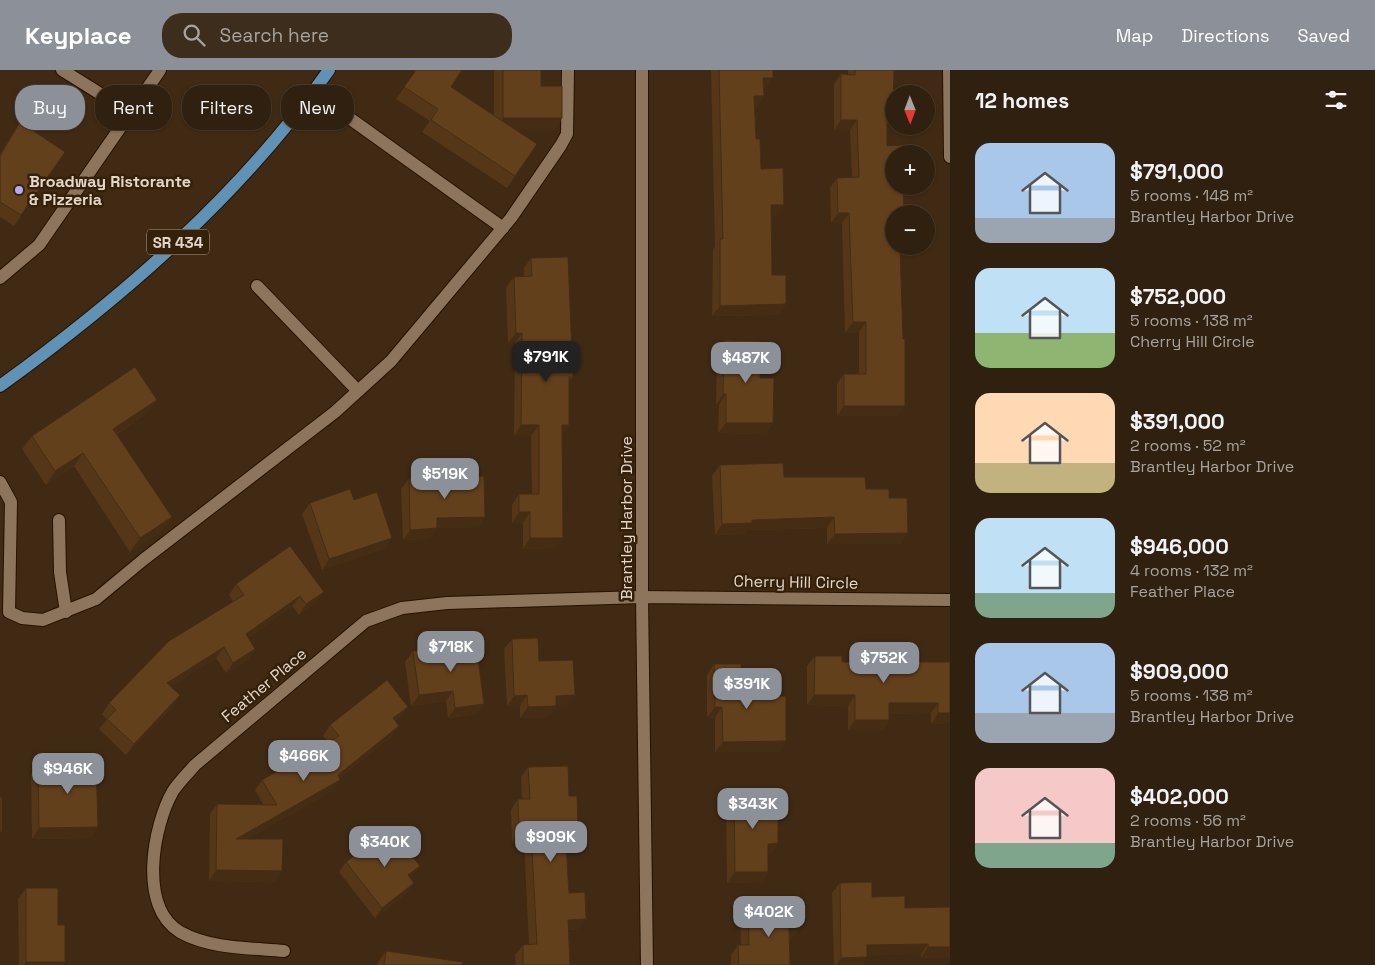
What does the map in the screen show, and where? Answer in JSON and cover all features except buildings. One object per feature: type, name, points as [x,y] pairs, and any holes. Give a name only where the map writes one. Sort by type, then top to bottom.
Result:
[{"type":"main road","name":"SR 434","points":[[318,85],[329,70]]},
{"type":"main road","name":"SR 434","points":[[0,386],[98,311],[187,233],[283,130]]},
{"type":"street","points":[[62,70],[95,91]]},
{"type":"street","points":[[150,85],[160,70]]},
{"type":"street","points":[[0,482],[11,502],[9,612],[22,618],[43,620],[96,599],[142,560],[334,412],[391,361],[503,228],[561,146],[567,134],[568,70]]},
{"type":"street","name":"Brantley Harbor Drive","points":[[642,70],[642,597],[647,965]]},
{"type":"street","points":[[949,70],[950,157]]},
{"type":"street","points":[[354,121],[503,228]]},
{"type":"street","points":[[0,278],[39,244],[119,130]]},
{"type":"street","points":[[257,286],[358,391]]},
{"type":"street","points":[[59,520],[60,572],[66,612]]},
{"type":"street","name":"Cherry Hill Circle","points":[[642,597],[950,600]]},
{"type":"street","name":"Feather Place","points":[[284,951],[207,943],[179,931],[166,919],[155,896],[153,868],[160,822],[173,791],[195,765],[366,621],[402,608],[447,603],[642,597]]},
{"type":"place","name":"Broadway Ristorante & Pizzeria","points":[[19,190]]}]
